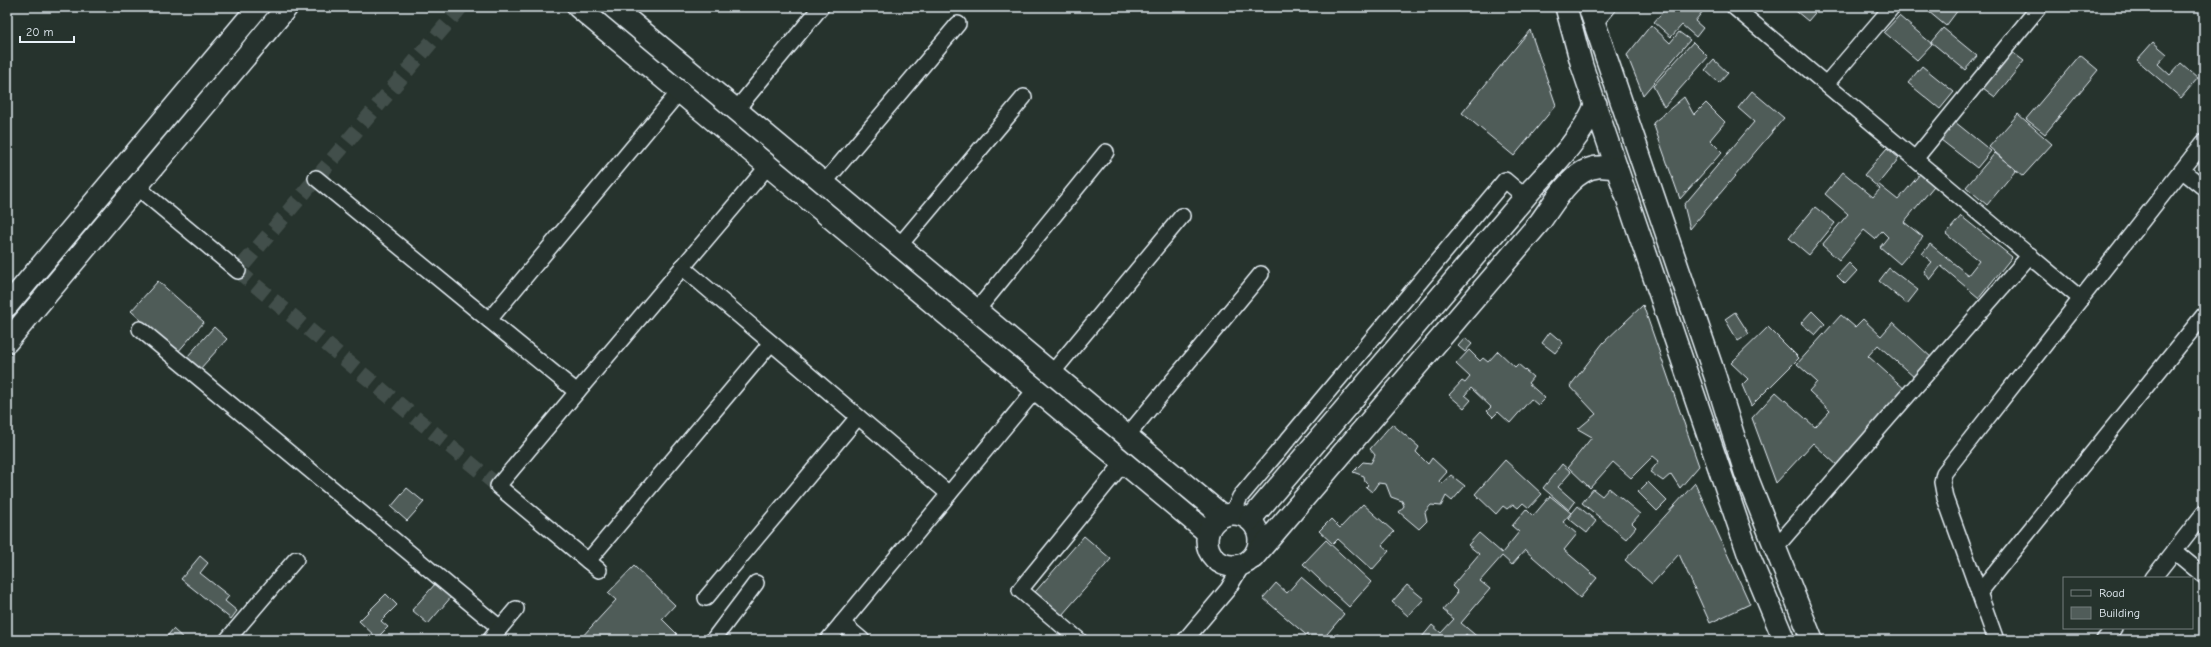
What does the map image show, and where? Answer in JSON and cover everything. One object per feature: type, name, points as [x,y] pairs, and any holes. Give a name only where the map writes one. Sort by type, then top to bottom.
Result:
[{"type":"street","points":[[7,306],[258,7]]},
{"type":"street","points":[[7,342],[287,7]]},
{"type":"street","points":[[578,7],[1208,533]]},
{"type":"street","points":[[613,7],[1127,436],[1235,517],[1256,528],[1259,537],[1248,561],[1232,566],[1221,563],[1216,559],[1212,555],[1208,545],[1208,533],[1217,520],[1235,517],[1580,135],[1596,104]]},
{"type":"street","points":[[736,110],[821,7]]},
{"type":"street","points":[[1566,7],[1617,168],[1749,556],[1784,640]]},
{"type":"street","points":[[1608,7],[1592,15],[1715,376],[1745,472],[1812,640]]},
{"type":"street","points":[[1826,84],[1892,7]]},
{"type":"street","points":[[1915,159],[2039,7]]},
{"type":"street","points":[[1743,10],[1826,84],[2081,299]]},
{"type":"street","points":[[824,183],[958,24]]},
{"type":"street","points":[[489,320],[679,92]]},
{"type":"street","points":[[899,246],[1024,97]]},
{"type":"street","points":[[1996,640],[1944,498],[1942,482],[1944,474],[2183,171],[2204,142]]},
{"type":"street","points":[[977,310],[1106,152]]},
{"type":"street","points":[[130,159],[138,186]]},
{"type":"street","points":[[768,166],[498,486],[594,566],[770,342]]},
{"type":"street","points":[[1185,640],[1228,589],[1248,561],[1509,258],[1568,186],[1582,172],[1598,167],[1617,168]]},
{"type":"street","points":[[2183,171],[2204,188]]},
{"type":"street","points":[[316,178],[577,392]]},
{"type":"street","points":[[111,182],[138,186],[238,271]]},
{"type":"street","points":[[1052,373],[1182,216]]},
{"type":"street","points":[[1647,257],[1668,238]]},
{"type":"street","points":[[1775,548],[2030,255]]},
{"type":"street","points":[[682,267],[949,494]]},
{"type":"street","points":[[1127,436],[1261,274]]},
{"type":"street","points":[[1979,593],[2204,315]]},
{"type":"street","points":[[140,330],[500,628]]},
{"type":"street","points":[[828,640],[1036,389]]},
{"type":"street","points":[[706,598],[858,417]]},
{"type":"street","points":[[1079,640],[1020,590],[1124,462]]},
{"type":"street","points":[[2154,577],[2204,513]]},
{"type":"street","points":[[2174,551],[2204,576]]},
{"type":"street","points":[[228,640],[296,558]]},
{"type":"street","points":[[713,640],[756,583]]},
{"type":"street","points":[[490,640],[516,609]]},
{"type":"street","points":[[842,623],[862,640]]},
{"type":"street","points":[[2104,640],[2113,629]]},
{"type":"building","points":[[1667,7],[1698,7],[1703,11],[1695,21],[1703,28],[1696,37],[1682,25],[1671,37],[1654,22]]},
{"type":"building","points":[[1791,7],[1820,7],[1808,21]]},
{"type":"building","points":[[1923,7],[1955,7],[1958,10],[1946,26]]},
{"type":"building","points":[[1899,16],[1932,44],[1917,60],[1884,32]]},
{"type":"building","points":[[1651,25],[1670,43],[1679,32],[1690,40],[1643,95],[1627,55]]},
{"type":"building","points":[[1943,28],[1977,56],[1965,70],[1931,42]]},
{"type":"building","points":[[1530,30],[1556,105],[1514,156],[1462,113]]},
{"type":"building","points":[[1693,42],[1708,57],[1664,107],[1653,86]]},
{"type":"building","points":[[2153,42],[2167,54],[2158,64],[2170,75],[2181,63],[2198,78],[2181,98],[2137,60]]},
{"type":"building","points":[[2012,52],[2024,61],[1995,97],[1983,88]]},
{"type":"building","points":[[2080,55],[2098,70],[2045,134],[2026,119]]},
{"type":"building","points":[[1714,60],[1728,73],[1719,83],[1705,70]]},
{"type":"building","points":[[1922,66],[1954,92],[1940,109],[1908,83]]},
{"type":"building","points":[[1752,91],[1784,118],[1690,229],[1684,205],[1754,122],[1738,108]]},
{"type":"building","points":[[1684,97],[1694,115],[1706,103],[1725,122],[1710,140],[1722,152],[1680,199],[1653,123]]},
{"type":"building","points":[[2018,114],[2052,144],[2023,176],[1989,147]]},
{"type":"building","points":[[1955,122],[1991,151],[1977,168],[1941,140]]},
{"type":"building","points":[[1887,148],[1899,158],[1878,184],[1898,200],[1920,174],[1934,186],[1904,222],[1923,237],[1900,264],[1880,247],[1888,237],[1882,231],[1875,239],[1864,230],[1839,260],[1822,245],[1848,214],[1825,194],[1843,172],[1873,197],[1880,189],[1864,175]]},
{"type":"building","points":[[1995,153],[2016,170],[1987,205],[1966,187]]},
{"type":"building","points":[[1815,207],[1835,223],[1809,255],[1789,238]]},
{"type":"building","points":[[1961,216],[2012,257],[1979,298],[1941,266],[1930,280],[1924,271],[1932,262],[1922,254],[1930,244],[1968,275],[1979,261],[1946,234]]},
{"type":"building","points":[[1849,263],[1857,271],[1845,284],[1837,276]]},
{"type":"building","points":[[1889,268],[1918,290],[1907,304],[1879,281]]},
{"type":"building","points":[[158,281],[204,322],[177,353],[131,311]]},
{"type":"building","points":[[1643,305],[1699,466],[1680,488],[1671,474],[1663,481],[1650,472],[1659,461],[1653,456],[1631,478],[1613,462],[1590,488],[1568,467],[1592,437],[1578,429],[1596,414],[1570,386],[1603,343]]},
{"type":"building","points":[[1812,311],[1825,324],[1815,335],[1801,323]]},
{"type":"building","points":[[1735,312],[1749,334],[1738,341],[1725,319]]},
{"type":"building","points":[[1841,315],[1855,327],[1863,319],[1881,336],[1893,322],[1933,359],[1915,378],[1878,345],[1868,356],[1907,391],[1839,467],[1813,443],[1776,483],[1752,418],[1776,392],[1815,427],[1830,411],[1809,391],[1817,382],[1797,364]]},
{"type":"building","points":[[214,327],[227,339],[200,369],[187,357]]},
{"type":"building","points":[[1768,327],[1799,358],[1751,406],[1742,385],[1748,379],[1731,363]]},
{"type":"building","points":[[1550,332],[1563,343],[1555,353],[1542,343]]},
{"type":"building","points":[[1465,338],[1472,344],[1465,352],[1458,346]]},
{"type":"building","points":[[1469,350],[1480,361],[1483,358],[1488,362],[1498,351],[1515,367],[1518,364],[1533,377],[1528,383],[1545,398],[1538,405],[1531,399],[1510,423],[1498,412],[1493,417],[1487,411],[1491,407],[1471,388],[1465,395],[1471,400],[1464,408],[1449,395],[1462,381],[1465,383],[1470,377],[1456,364]]},
{"type":"building","points":[[1392,424],[1419,447],[1416,452],[1428,464],[1432,458],[1447,472],[1439,481],[1441,484],[1451,475],[1465,486],[1452,501],[1446,496],[1441,506],[1431,505],[1425,512],[1427,521],[1419,529],[1399,512],[1404,506],[1402,501],[1391,497],[1386,484],[1378,483],[1372,492],[1366,487],[1368,485],[1365,482],[1364,476],[1353,472],[1363,462],[1371,463],[1375,455],[1370,449]]},
{"type":"building","points":[[1505,460],[1542,494],[1529,508],[1523,503],[1518,508],[1513,504],[1507,509],[1503,506],[1496,514],[1475,494]]},
{"type":"building","points":[[1562,464],[1571,472],[1558,487],[1575,502],[1569,510],[1543,488]]},
{"type":"building","points":[[1648,482],[1667,501],[1657,511],[1638,492]]},
{"type":"building","points":[[1695,483],[1750,604],[1710,623],[1679,554],[1652,584],[1625,560]]},
{"type":"building","points":[[407,488],[424,502],[407,521],[391,507]]},
{"type":"building","points":[[1609,488],[1640,514],[1632,523],[1636,527],[1626,539],[1582,503],[1593,489],[1602,496]]},
{"type":"building","points":[[1550,496],[1571,513],[1563,522],[1577,534],[1564,550],[1597,578],[1580,598],[1525,550],[1512,565],[1502,556],[1480,581],[1490,589],[1461,623],[1481,640],[1473,640],[1466,634],[1461,640],[1426,640],[1422,637],[1432,625],[1441,633],[1454,619],[1443,610],[1458,592],[1452,586],[1479,554],[1468,545],[1479,533],[1502,553],[1519,532],[1512,526],[1526,509],[1533,516]]},
{"type":"building","points":[[1363,504],[1394,532],[1382,545],[1389,551],[1372,570],[1338,539],[1333,544],[1319,531],[1331,519],[1340,528]]},
{"type":"building","points":[[1578,506],[1596,521],[1587,533],[1568,518]]},
{"type":"building","points":[[1084,536],[1111,559],[1062,615],[1035,592]]},
{"type":"building","points":[[1326,540],[1371,582],[1349,607],[1303,564]]},
{"type":"building","points":[[200,556],[208,563],[200,573],[229,596],[225,601],[237,611],[231,619],[181,579]]},
{"type":"building","points":[[634,566],[675,605],[662,619],[677,634],[671,640],[579,640],[616,600],[608,593]]},
{"type":"building","points":[[1301,577],[1344,614],[1322,640],[1312,640],[1263,598],[1276,583],[1287,593]]},
{"type":"building","points":[[436,583],[452,596],[428,624],[412,610]]},
{"type":"building","points":[[1407,585],[1424,599],[1408,616],[1392,602]]},
{"type":"building","points":[[386,594],[397,605],[381,621],[388,627],[377,638],[359,621]]},
{"type":"building","points":[[173,629],[185,640],[164,640]]},
{"type":"building","points":[[1337,634],[1346,640],[1333,640]]},
{"type":"tunnel","points":[[461,7],[238,271],[498,486]]}]
